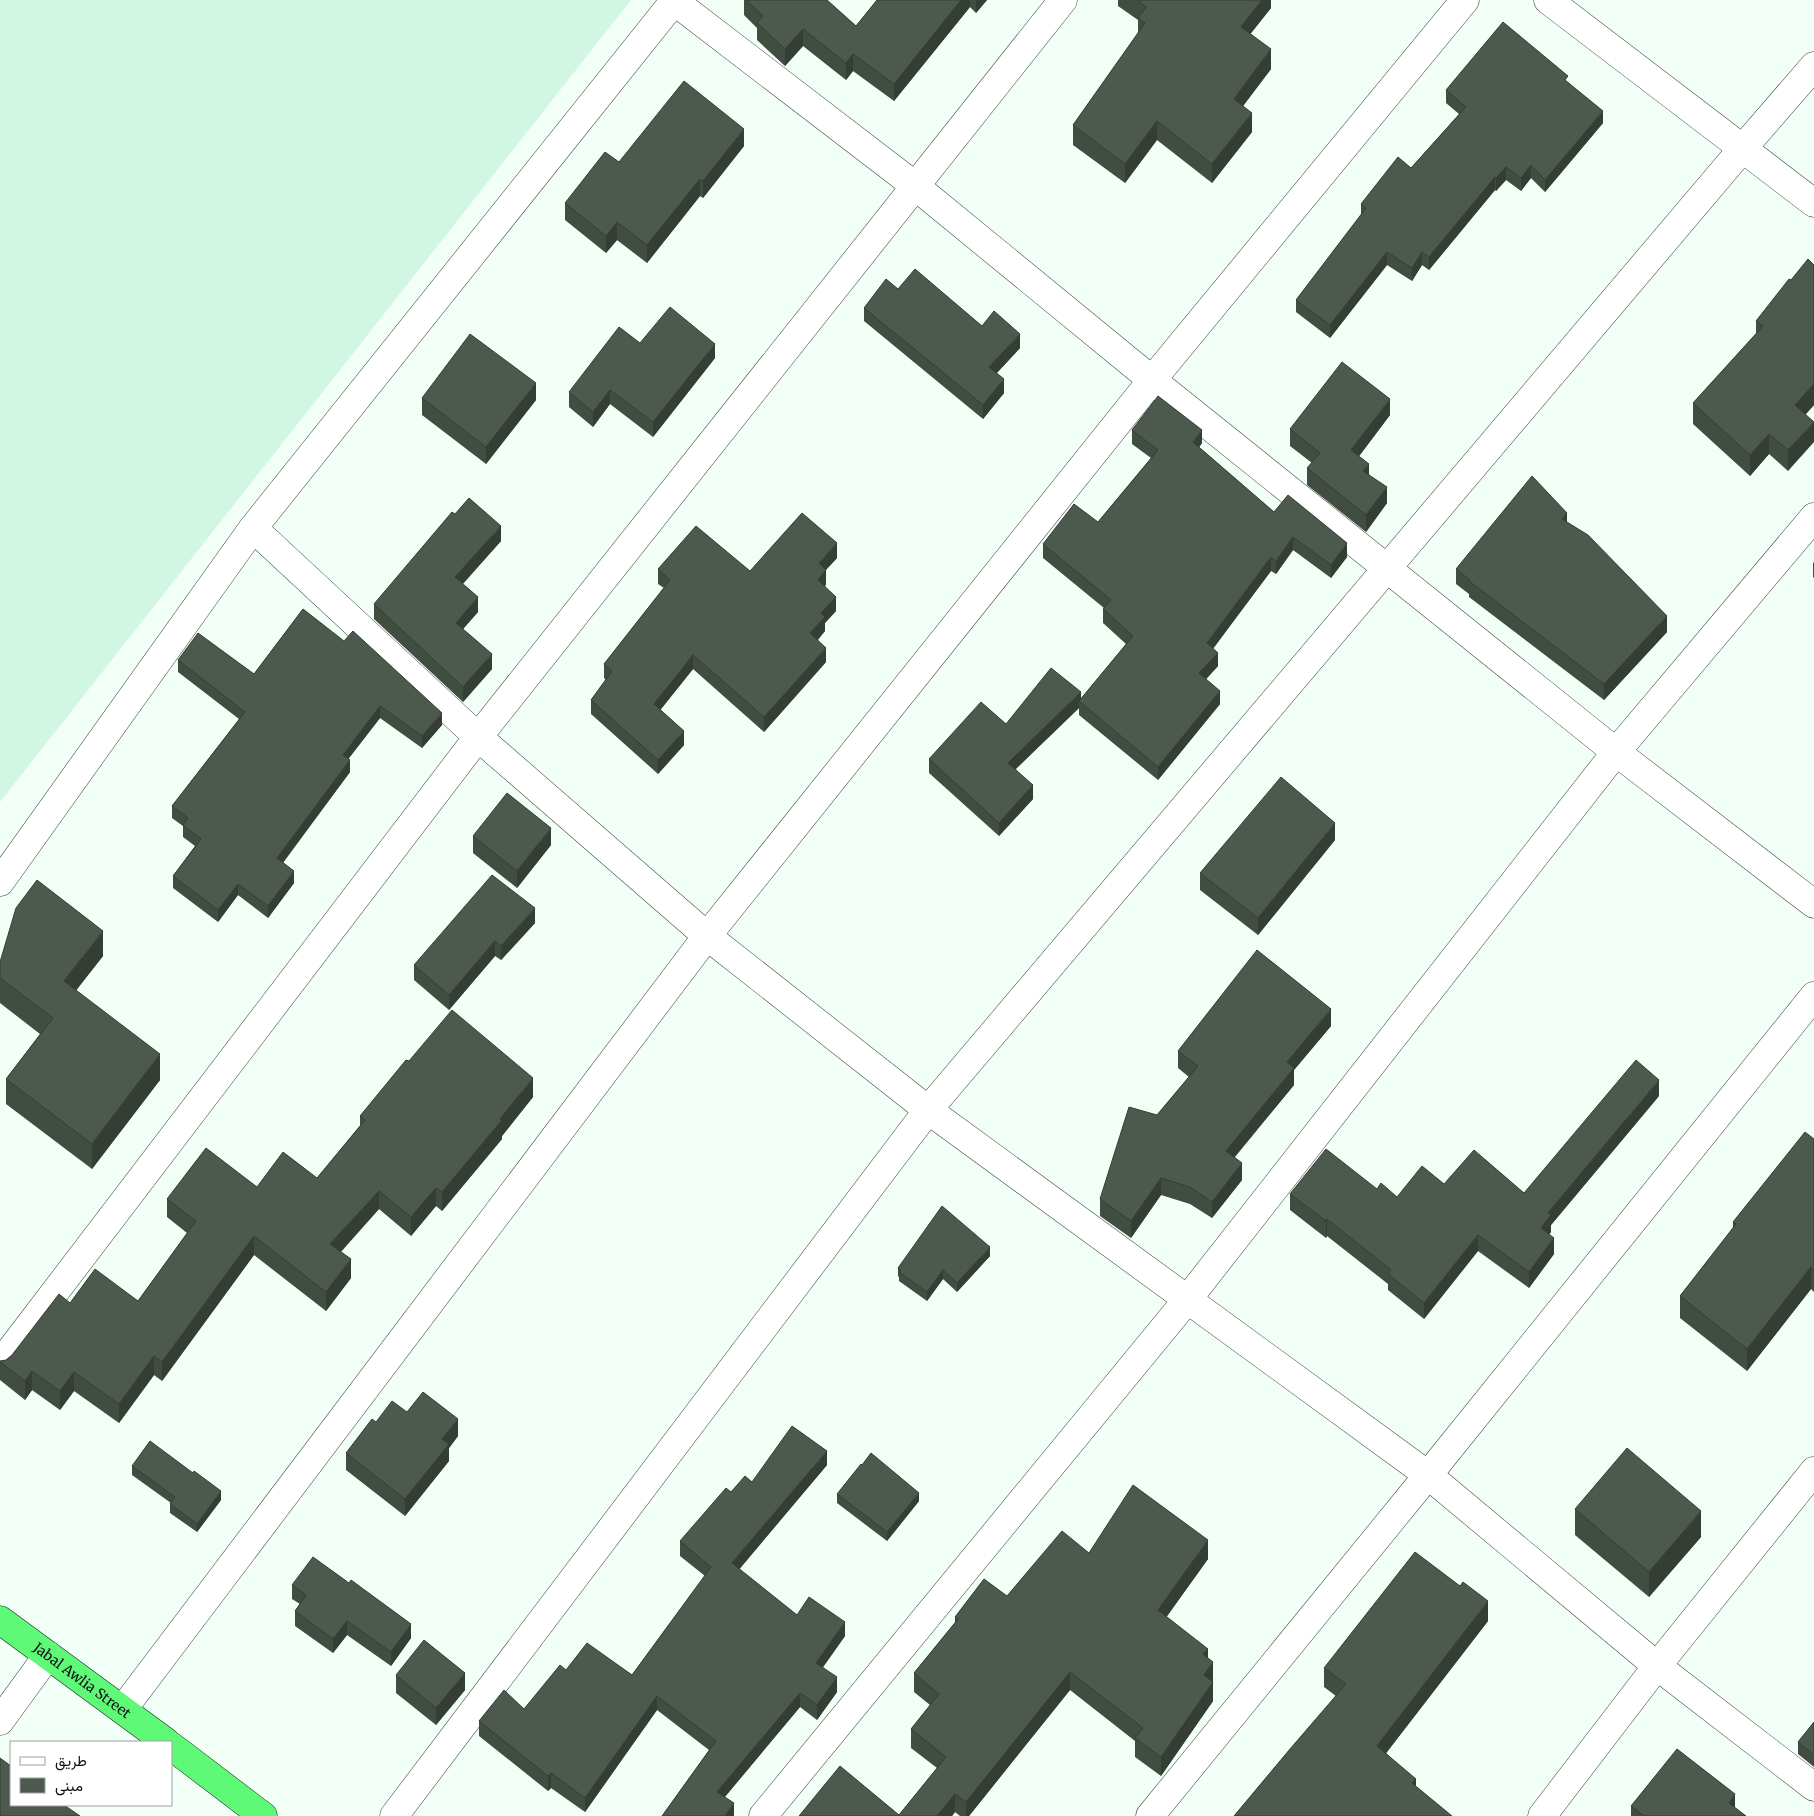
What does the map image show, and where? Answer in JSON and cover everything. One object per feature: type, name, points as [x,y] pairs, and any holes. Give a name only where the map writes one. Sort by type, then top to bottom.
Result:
[{"type":"highway","name":"Jabal Awlia Street","points":[[0,1620],[165,1741]]},
{"type":"highway","points":[[172,1747],[263,1816]]},
{"type":"street","points":[[0,1364],[478,737],[1062,0]]},
{"type":"street","points":[[122,1710],[707,936],[1152,380],[1465,0]]},
{"type":"street","points":[[1548,0],[1814,203]]},
{"type":"street","points":[[0,882],[253,528],[675,1],[914,185],[1152,380],[1616,752],[1814,904]]},
{"type":"street","points":[[394,1816],[928,1110],[1386,568],[1814,66]]},
{"type":"street","points":[[764,1816],[1187,1300],[1616,752],[1814,517]]},
{"type":"street","points":[[253,528],[478,737],[707,936],[928,1110],[1428,1475],[1657,1666],[1814,1787]]},
{"type":"street","points":[[1150,1816],[1814,996]]},
{"type":"street","points":[[1542,1816],[1657,1666],[1814,1471]]},
{"type":"street","points":[[0,1721],[48,1655]]},
{"type":"green space","points":[[0,0],[631,0],[0,802]]},
{"type":"building","points":[[746,0],[827,0],[856,26],[877,0],[961,0],[894,84],[853,54],[846,63],[803,29],[785,49],[757,23],[763,16]]},
{"type":"building","points":[[1137,0],[1262,0],[1241,27],[1271,49],[1234,99],[1252,113],[1212,164],[1157,121],[1125,164],[1073,125],[1145,23],[1138,18],[1146,7]]},
{"type":"building","points":[[1503,22],[1568,76],[1565,80],[1603,111],[1545,180],[1531,165],[1521,178],[1506,167],[1495,177],[1429,257],[1422,252],[1412,268],[1387,252],[1330,325],[1296,300],[1366,208],[1361,204],[1398,157],[1411,168],[1466,107],[1446,90]]},
{"type":"building","points":[[684,81],[744,129],[703,181],[700,179],[647,245],[617,222],[606,236],[565,203],[605,152],[619,162]]},
{"type":"building","points":[[1808,259],[1814,265],[1814,384],[1795,405],[1814,422],[1788,450],[1769,434],[1750,455],[1693,403],[1763,326],[1756,321],[1789,279],[1791,280]]},
{"type":"building","points":[[915,269],[982,326],[994,311],[1020,334],[989,367],[1004,379],[983,405],[864,308],[886,279],[898,289]]},
{"type":"building","points":[[670,307],[715,344],[653,422],[610,390],[593,412],[569,392],[619,327],[640,343]]},
{"type":"building","points":[[470,334],[536,383],[486,447],[422,398]]},
{"type":"building","points":[[1342,362],[1390,399],[1351,450],[1369,464],[1363,471],[1387,487],[1366,515],[1307,468],[1320,453],[1290,429]]},
{"type":"building","points":[[1158,396],[1202,430],[1193,442],[1274,512],[1288,495],[1347,543],[1331,565],[1293,537],[1276,561],[1271,557],[1207,643],[1218,653],[1199,673],[1220,691],[1158,767],[1079,701],[1133,636],[1103,609],[1111,600],[1043,544],[1074,504],[1098,522],[1158,450],[1132,430]]},
{"type":"building","points":[[1532,476],[1567,513],[1562,519],[1588,535],[1667,616],[1604,684],[1456,569]]},
{"type":"building","points":[[469,498],[501,526],[455,577],[478,597],[456,623],[492,654],[463,687],[374,604],[452,512],[455,514]]},
{"type":"building","points":[[802,513],[837,543],[819,563],[826,570],[818,580],[836,597],[821,613],[825,617],[810,633],[826,648],[764,717],[693,655],[654,704],[684,731],[658,760],[591,700],[612,671],[604,664],[670,580],[658,569],[696,526],[750,571]]},
{"type":"building","points":[[303,609],[344,641],[353,631],[442,713],[422,736],[380,706],[343,755],[350,760],[277,858],[294,871],[268,906],[238,884],[218,910],[173,876],[201,839],[183,825],[188,818],[172,806],[245,712],[178,660],[198,633],[254,674]]},
{"type":"building","points":[[1051,668],[1081,692],[1008,763],[1033,785],[999,823],[929,759],[981,702],[1006,724]]},
{"type":"building","points":[[1281,777],[1335,823],[1258,918],[1200,873]]},
{"type":"building","points":[[507,793],[551,828],[517,871],[473,836]]},
{"type":"building","points":[[492,875],[535,908],[501,946],[495,941],[449,995],[414,965]]},
{"type":"building","points":[[37,880],[103,931],[64,981],[160,1054],[92,1144],[6,1079],[53,1018],[0,978],[0,962],[16,908]]},
{"type":"building","points":[[1257,950],[1331,1009],[1287,1062],[1294,1068],[1226,1151],[1242,1163],[1212,1202],[1190,1187],[1161,1178],[1131,1221],[1100,1199],[1129,1107],[1157,1115],[1198,1066],[1178,1051]]},
{"type":"building","points":[[452,1010],[533,1078],[500,1119],[502,1120],[442,1192],[436,1188],[411,1217],[379,1191],[330,1244],[351,1259],[326,1292],[254,1236],[162,1362],[154,1356],[119,1404],[74,1372],[60,1391],[32,1371],[25,1381],[0,1362],[12,1355],[59,1294],[70,1303],[95,1269],[138,1301],[196,1221],[167,1199],[206,1148],[257,1187],[283,1152],[317,1178],[365,1120],[360,1116],[406,1060],[409,1061]]},
{"type":"building","points":[[1636,1060],[1659,1080],[1548,1213],[1551,1215],[1541,1228],[1554,1238],[1529,1272],[1478,1235],[1424,1303],[1388,1274],[1391,1270],[1327,1219],[1326,1221],[1290,1194],[1326,1149],[1377,1189],[1381,1183],[1397,1197],[1422,1166],[1444,1184],[1474,1150],[1524,1193]]},
{"type":"building","points":[[1805,1132],[1814,1139],[1814,1270],[1811,1267],[1747,1349],[1680,1296],[1736,1224],[1733,1222]]},
{"type":"building","points":[[942,1206],[990,1247],[957,1283],[943,1270],[927,1292],[899,1272],[901,1270],[898,1268]]},
{"type":"building","points":[[423,1392],[458,1419],[442,1439],[449,1444],[405,1499],[346,1453],[372,1419],[376,1422],[392,1401],[407,1412]]},
{"type":"building","points":[[792,1426],[827,1451],[732,1563],[797,1615],[809,1597],[845,1622],[816,1663],[837,1677],[817,1705],[800,1693],[717,1792],[734,1803],[725,1816],[662,1816],[716,1741],[657,1696],[585,1798],[551,1773],[548,1776],[479,1721],[504,1690],[524,1709],[560,1665],[566,1670],[587,1643],[632,1675],[711,1567],[680,1541],[726,1488],[731,1492],[745,1476],[752,1482]]},
{"type":"building","points":[[150,1441],[221,1491],[197,1524],[170,1504],[175,1497],[132,1466]]},
{"type":"building","points":[[1627,1448],[1701,1511],[1649,1572],[1575,1509]]},
{"type":"building","points":[[871,1453],[919,1493],[887,1532],[837,1494]]},
{"type":"building","points":[[1133,1485],[1208,1540],[1158,1610],[1208,1649],[1203,1654],[1213,1662],[1204,1675],[1213,1682],[1161,1757],[1135,1738],[1143,1728],[1070,1672],[966,1802],[955,1794],[937,1816],[799,1816],[840,1766],[899,1815],[946,1757],[911,1729],[939,1694],[914,1673],[958,1619],[955,1617],[984,1579],[1007,1596],[1062,1531],[1089,1553]]},
{"type":"building","points":[[1415,1552],[1460,1586],[1463,1582],[1488,1601],[1377,1746],[1416,1779],[1412,1783],[1452,1816],[1234,1816],[1346,1684],[1324,1668]]},
{"type":"building","points":[[313,1557],[349,1583],[351,1580],[411,1624],[391,1652],[347,1621],[333,1639],[295,1611],[306,1595],[292,1585]]},
{"type":"building","points":[[424,1640],[465,1673],[436,1708],[396,1675]]},
{"type":"building","points":[[1814,1722],[1814,1755],[1798,1742]]},
{"type":"building","points":[[1677,1749],[1735,1794],[1729,1803],[1746,1816],[1644,1816],[1631,1806]]},
{"type":"building","points":[[0,1758],[10,1765],[10,1806],[65,1806],[80,1816],[0,1816]]}]
